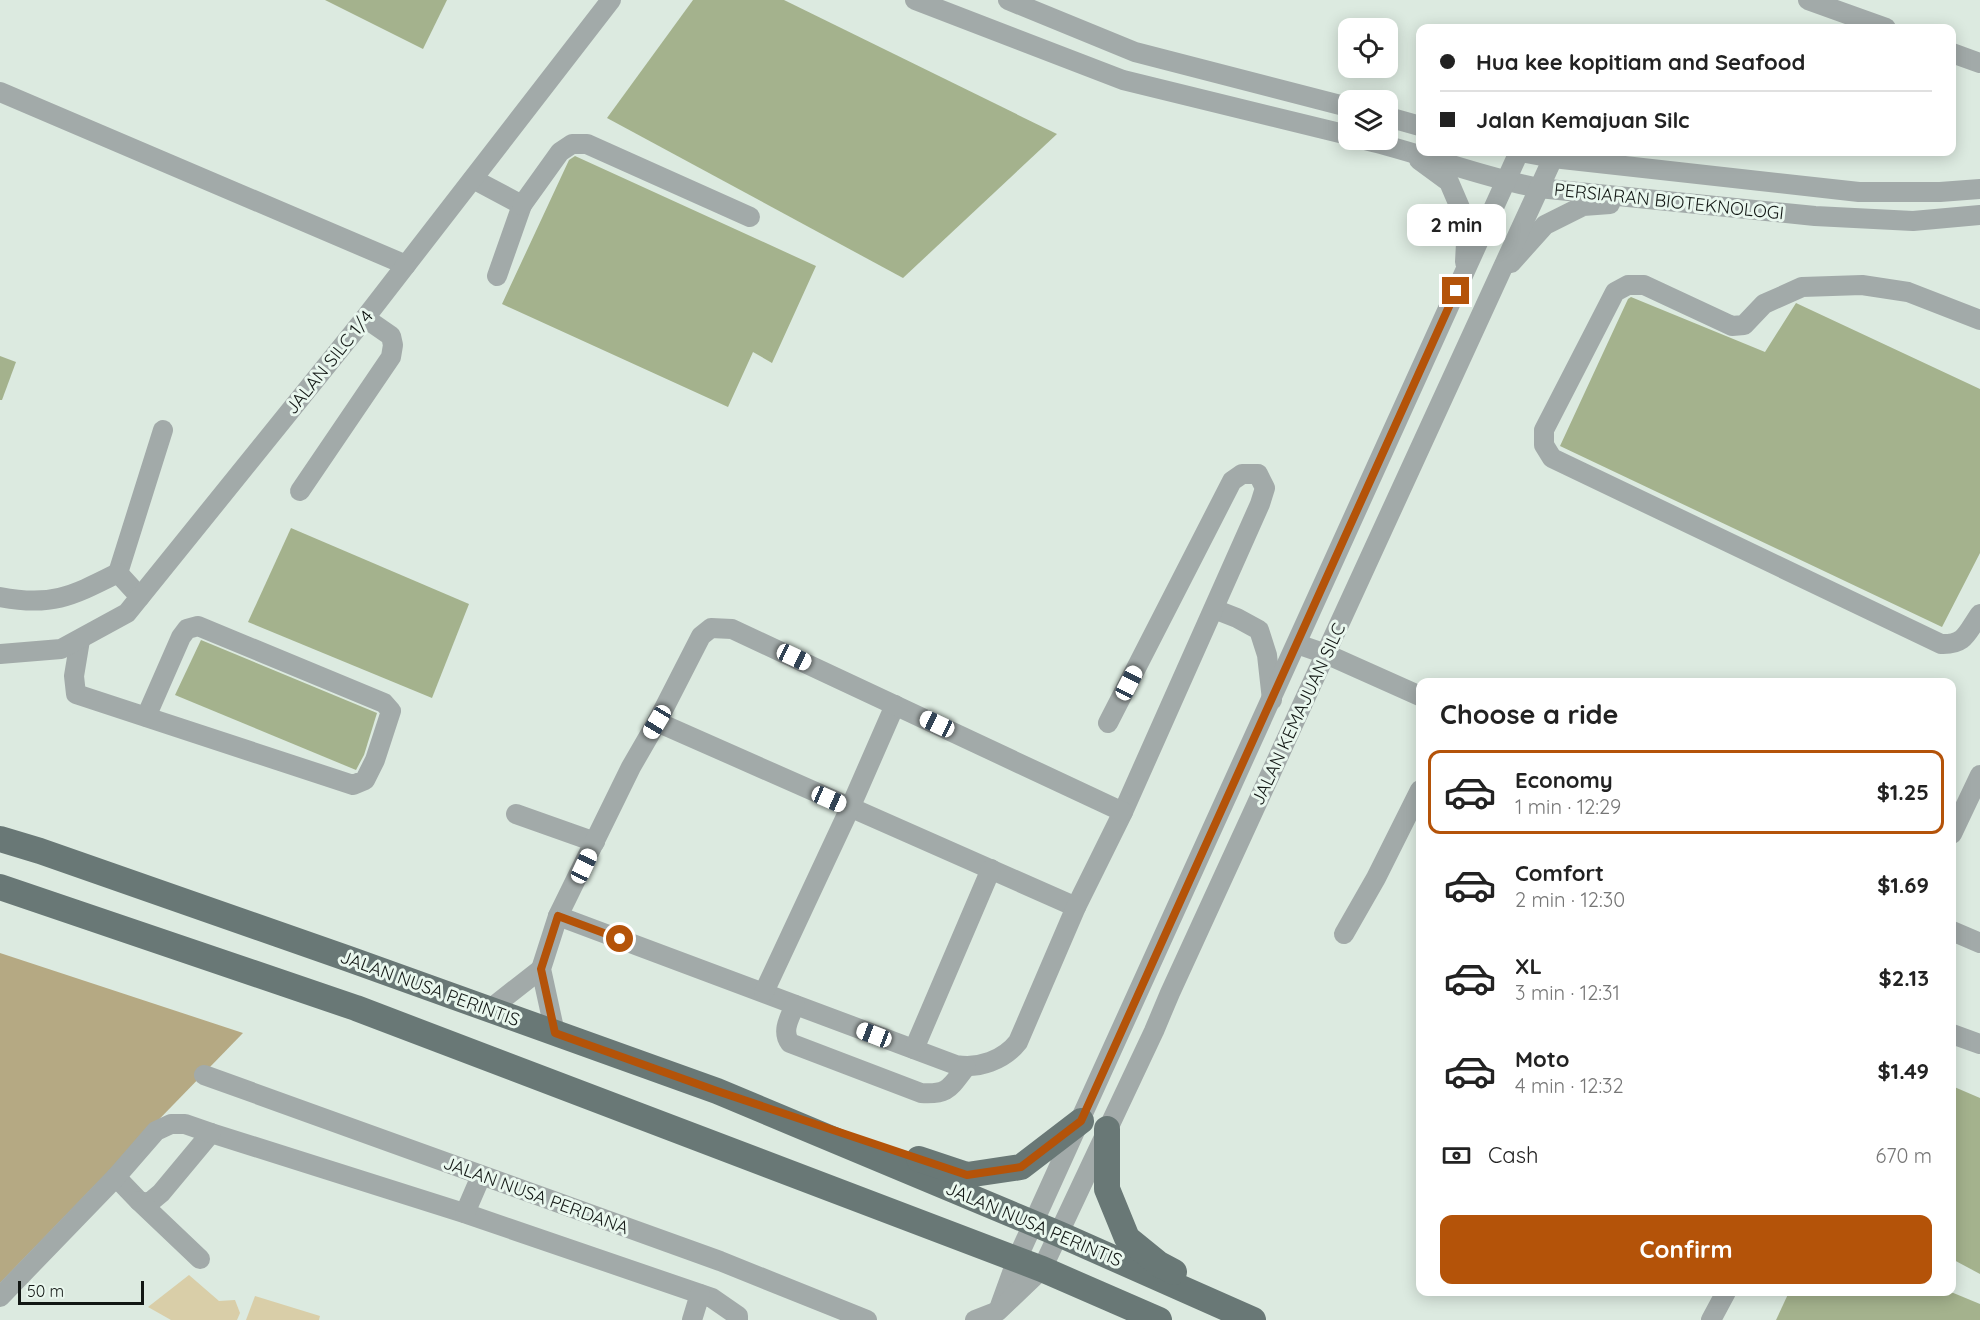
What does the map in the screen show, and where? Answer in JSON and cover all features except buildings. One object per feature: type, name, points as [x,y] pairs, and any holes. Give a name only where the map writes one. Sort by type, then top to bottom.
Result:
[{"type":"main road","name":"JALAN NUSA PERINTIS","points":[[0,839],[62,858],[717,1091],[1034,1223],[1253,1320]]},
{"type":"main road","points":[[0,887],[356,1008],[1017,1259],[1159,1320]]},
{"type":"main road","points":[[717,1091],[967,1175],[1021,1167],[1081,1121]]},
{"type":"main road","points":[[1107,1129],[1107,1189],[1127,1238],[1160,1264],[1261,1320]]},
{"type":"street","name":"JALAN SILC 1/4","points":[[0,654],[61,649],[127,613],[365,318],[611,0]]},
{"type":"street","points":[[915,0],[1123,80],[1338,133]]},
{"type":"street","points":[[1008,0],[1136,52],[1338,104]]},
{"type":"street","points":[[1808,0],[1875,24]]},
{"type":"street","points":[[1956,54],[1980,63]]},
{"type":"street","points":[[0,92],[406,265]]},
{"type":"street","points":[[1398,120],[1416,125]]},
{"type":"street","points":[[497,276],[522,205],[560,152],[572,144],[587,144],[750,217]]},
{"type":"street","name":"PERSIARAN BIOTEKNOLOGI","points":[[1398,147],[1416,153]]},
{"type":"street","points":[[1402,148],[1449,182],[1467,224],[1465,270]]},
{"type":"street","name":"PERSIARAN BIOTEKNOLOGI","points":[[1426,156],[1505,182],[1539,188],[1815,216],[1913,221],[1980,215]]},
{"type":"street","name":"JALAN KEMAJUAN SILC","points":[[998,1311],[1017,1259],[1518,156]]},
{"type":"street","name":"PERSIARAN BIOTEKNOLOGI","points":[[1542,156],[1858,192],[1941,192],[1980,189]]},
{"type":"street","name":"JALAN KEMAJUAN SILC","points":[[1042,1269],[1154,1031],[1553,158]]},
{"type":"street","points":[[472,179],[522,205]]},
{"type":"street","points":[[1497,279],[1545,225],[1583,206],[1660,200]]},
{"type":"street","points":[[1980,320],[1908,292],[1852,285],[1802,287],[1764,304],[1744,325],[1732,326],[1644,285],[1628,285],[1615,292],[1544,430],[1544,445],[1552,458],[1941,644],[1952,645],[1960,642],[1980,614]]},
{"type":"street","points":[[300,491],[391,357],[393,345],[391,336],[365,318]]},
{"type":"street","points":[[0,597],[24,602],[52,600],[76,594],[118,573],[163,430]]},
{"type":"street","points":[[558,916],[914,1049],[966,1066],[974,1066],[1007,1054],[1018,1042],[1076,907],[1123,812],[1260,504],[1265,489],[1258,474],[1242,474],[1232,481],[1108,723]]},
{"type":"street","points":[[118,573],[140,597]]},
{"type":"street","points":[[1214,609],[1258,630],[1267,655],[1272,700]]},
{"type":"street","points":[[80,640],[74,676],[76,694],[146,717],[353,785],[365,780],[375,760],[391,711],[384,703],[198,626],[187,629],[181,637],[146,717]]},
{"type":"street","points":[[555,1033],[541,969],[558,916],[631,767],[701,636],[711,628],[732,629],[1123,812]]},
{"type":"street","points":[[1297,644],[1326,654],[1416,694]]},
{"type":"street","points":[[764,992],[850,808],[895,705]]},
{"type":"street","points":[[657,722],[1076,907]]},
{"type":"street","points":[[1956,826],[1980,775]]},
{"type":"street","points":[[1344,934],[1376,878],[1416,798]]},
{"type":"street","points":[[516,813],[595,842]]},
{"type":"street","points":[[914,1049],[991,869]]},
{"type":"street","points":[[1956,933],[1980,943]]},
{"type":"street","points":[[1159,948],[1185,960]]},
{"type":"street","points":[[490,1009],[541,969]]},
{"type":"street","points":[[795,1005],[785,1032],[790,1043],[921,1093],[937,1094],[945,1091],[966,1066]]},
{"type":"street","points":[[1127,1018],[1154,1031]]},
{"type":"street","points":[[1956,1035],[1980,1044]]},
{"type":"street","name":"JALAN NUSA PERDANA","points":[[204,1075],[720,1261],[867,1320]]},
{"type":"street","points":[[0,1297],[116,1177],[156,1131],[171,1124],[185,1124],[465,1213],[712,1298],[738,1316],[738,1320]]},
{"type":"street","points":[[139,1201],[149,1203],[161,1193],[211,1133]]},
{"type":"street","points":[[465,1213],[482,1176]]},
{"type":"street","points":[[116,1177],[200,1259]]},
{"type":"street","points":[[975,1320],[998,1311],[1042,1269]]},
{"type":"street","points":[[692,1320],[700,1294]]},
{"type":"street","points":[[1712,1320],[1724,1296]]},
{"type":"shaded area","points":[[0,953],[243,1033],[0,1283]]},
{"type":"shaded area","points":[[189,1275],[219,1301],[235,1300],[240,1313],[237,1320],[171,1320],[148,1307]]},
{"type":"shaded area","points":[[255,1296],[320,1316],[319,1320],[246,1320]]},
{"type":"route","points":[[620,939],[558,916],[541,969],[555,1033],[717,1091],[967,1175],[1021,1167],[1081,1121],[1456,291]]}]
